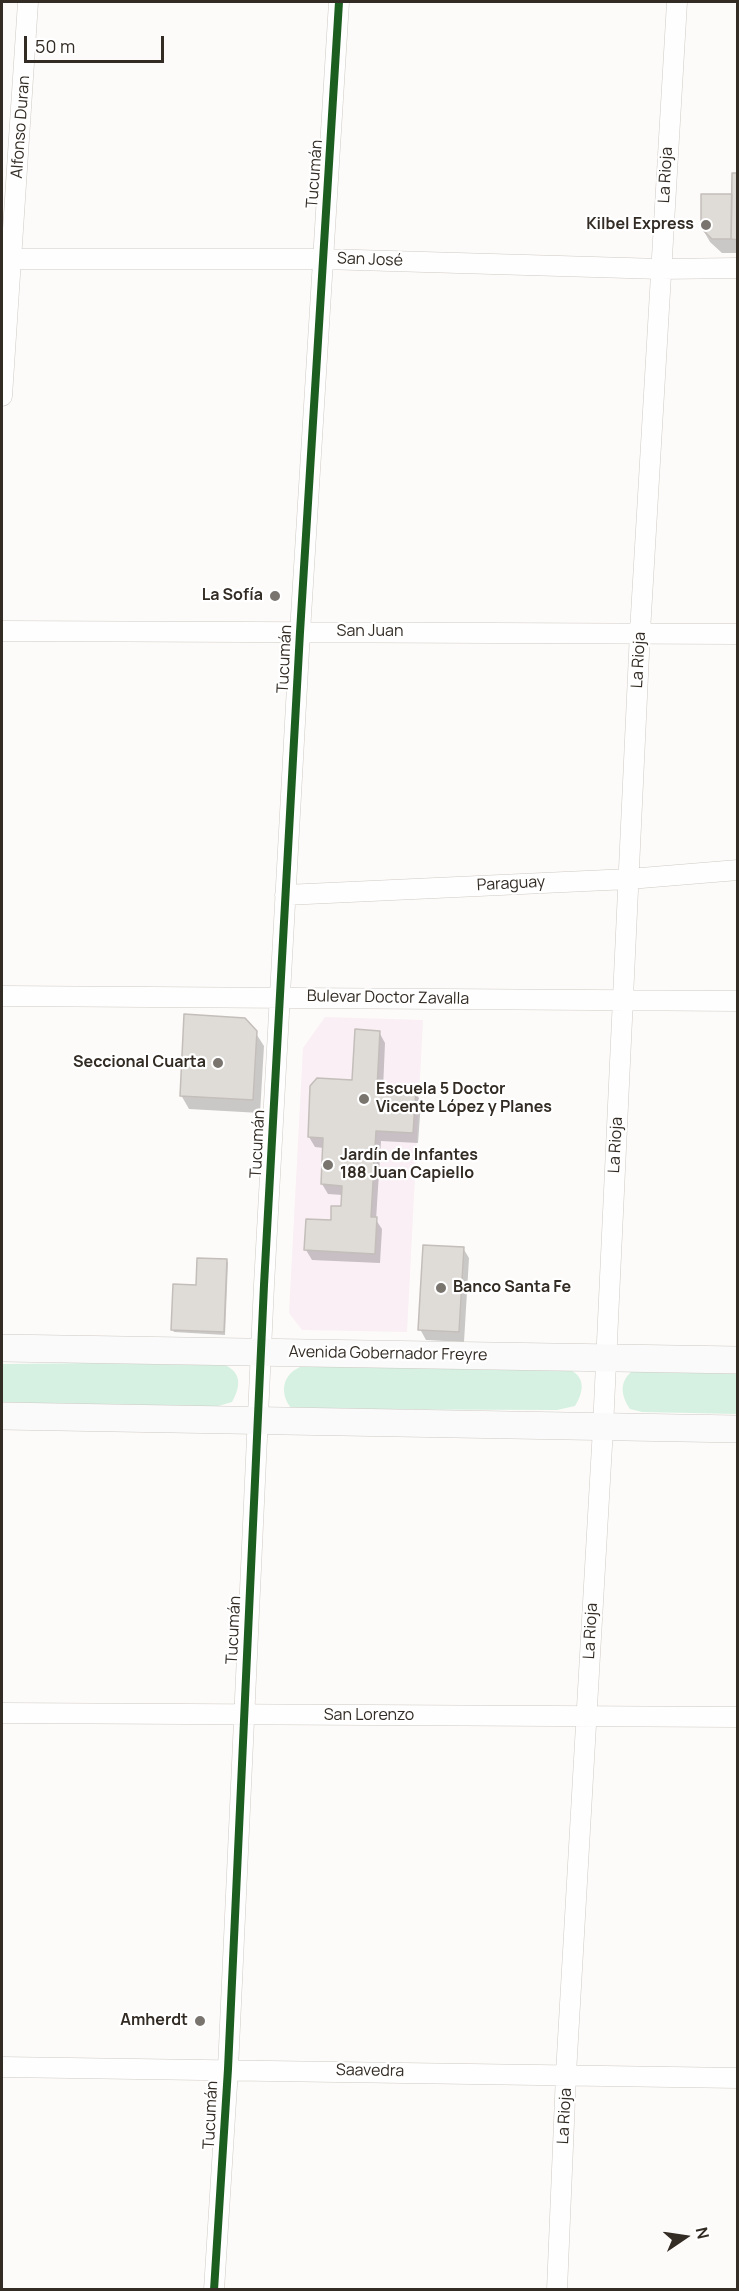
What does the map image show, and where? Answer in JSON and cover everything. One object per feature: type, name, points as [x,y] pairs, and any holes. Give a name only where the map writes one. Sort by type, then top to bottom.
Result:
[{"type":"main road","name":"Avenida Gobernador Freyre","points":[[2,1348],[738,1360]]},
{"type":"main road","points":[[2,1416],[738,1430]]},
{"type":"street","name":"Alfonso Duran","points":[[2,396],[7,259],[28,2]]},
{"type":"street","name":"Tucumán","points":[[214,2289],[228,2069],[260,1351],[300,632],[339,2]]},
{"type":"street","name":"La Rioja","points":[[557,2289],[566,2074],[603,1428],[640,632],[677,2]]},
{"type":"street","name":"San José","points":[[7,259],[323,259],[661,269],[738,268]]},
{"type":"street","name":"San Juan","points":[[2,631],[738,634]]},
{"type":"street","name":"Paraguay","points":[[285,895],[629,879],[738,870]]},
{"type":"street","name":"Bulevar Doctor Zavalla","points":[[2,996],[738,1001]]},
{"type":"street","name":"San Lorenzo","points":[[2,1713],[738,1717]]},
{"type":"street","name":"Saavedra","points":[[2,2067],[738,2078]]},
{"type":"shaded area","points":[[325,1017],[423,1020],[407,1332],[302,1330],[289,1313],[303,1048]]},
{"type":"green space","points":[[216,1362],[234,1372],[237,1376],[238,1388],[232,1402],[215,1407],[2,1406],[2,1364]]},
{"type":"green space","points":[[559,1366],[578,1375],[582,1385],[575,1406],[557,1410],[292,1409],[284,1391],[289,1375],[300,1367]]},
{"type":"green space","points":[[635,1369],[737,1369],[737,1414],[642,1412],[630,1409],[624,1398],[623,1388],[626,1378]]},
{"type":"building","points":[[732,173],[738,173],[738,240],[731,239]]},
{"type":"building","points":[[701,194],[732,194],[731,239],[712,239],[701,228]]},
{"type":"building","name":"Seccional Cuarta","points":[[184,1014],[245,1018],[257,1031],[253,1100],[180,1096]]},
{"type":"building","points":[[355,1029],[380,1031],[377,1088],[416,1090],[413,1133],[376,1131],[371,1217],[377,1217],[375,1254],[304,1250],[306,1219],[331,1220],[331,1206],[341,1206],[342,1186],[321,1184],[323,1138],[308,1137],[310,1086],[317,1078],[352,1080]]},
{"type":"building","name":"Banco Santa Fe","points":[[423,1245],[464,1247],[459,1332],[418,1330]]},
{"type":"building","points":[[197,1258],[227,1259],[224,1332],[171,1330],[173,1284],[196,1285]]},
{"type":"cycle path","points":[[214,2290],[228,2069],[264,1285],[300,632],[339,2]]},
{"type":"place","name":"Kilbel Express","points":[[706,225]]},
{"type":"place","name":"La Sofía","points":[[275,596]]},
{"type":"place","name":"Seccional Cuarta","points":[[218,1063]]},
{"type":"place","name":"Escuela 5 Doctor Vicente López y Planes","points":[[364,1099]]},
{"type":"place","name":"Jardín de Infantes 188 Juan Capiello","points":[[328,1165]]},
{"type":"place","name":"Banco Santa Fe","points":[[441,1288]]},
{"type":"place","name":"Amherdt","points":[[200,2021]]}]
